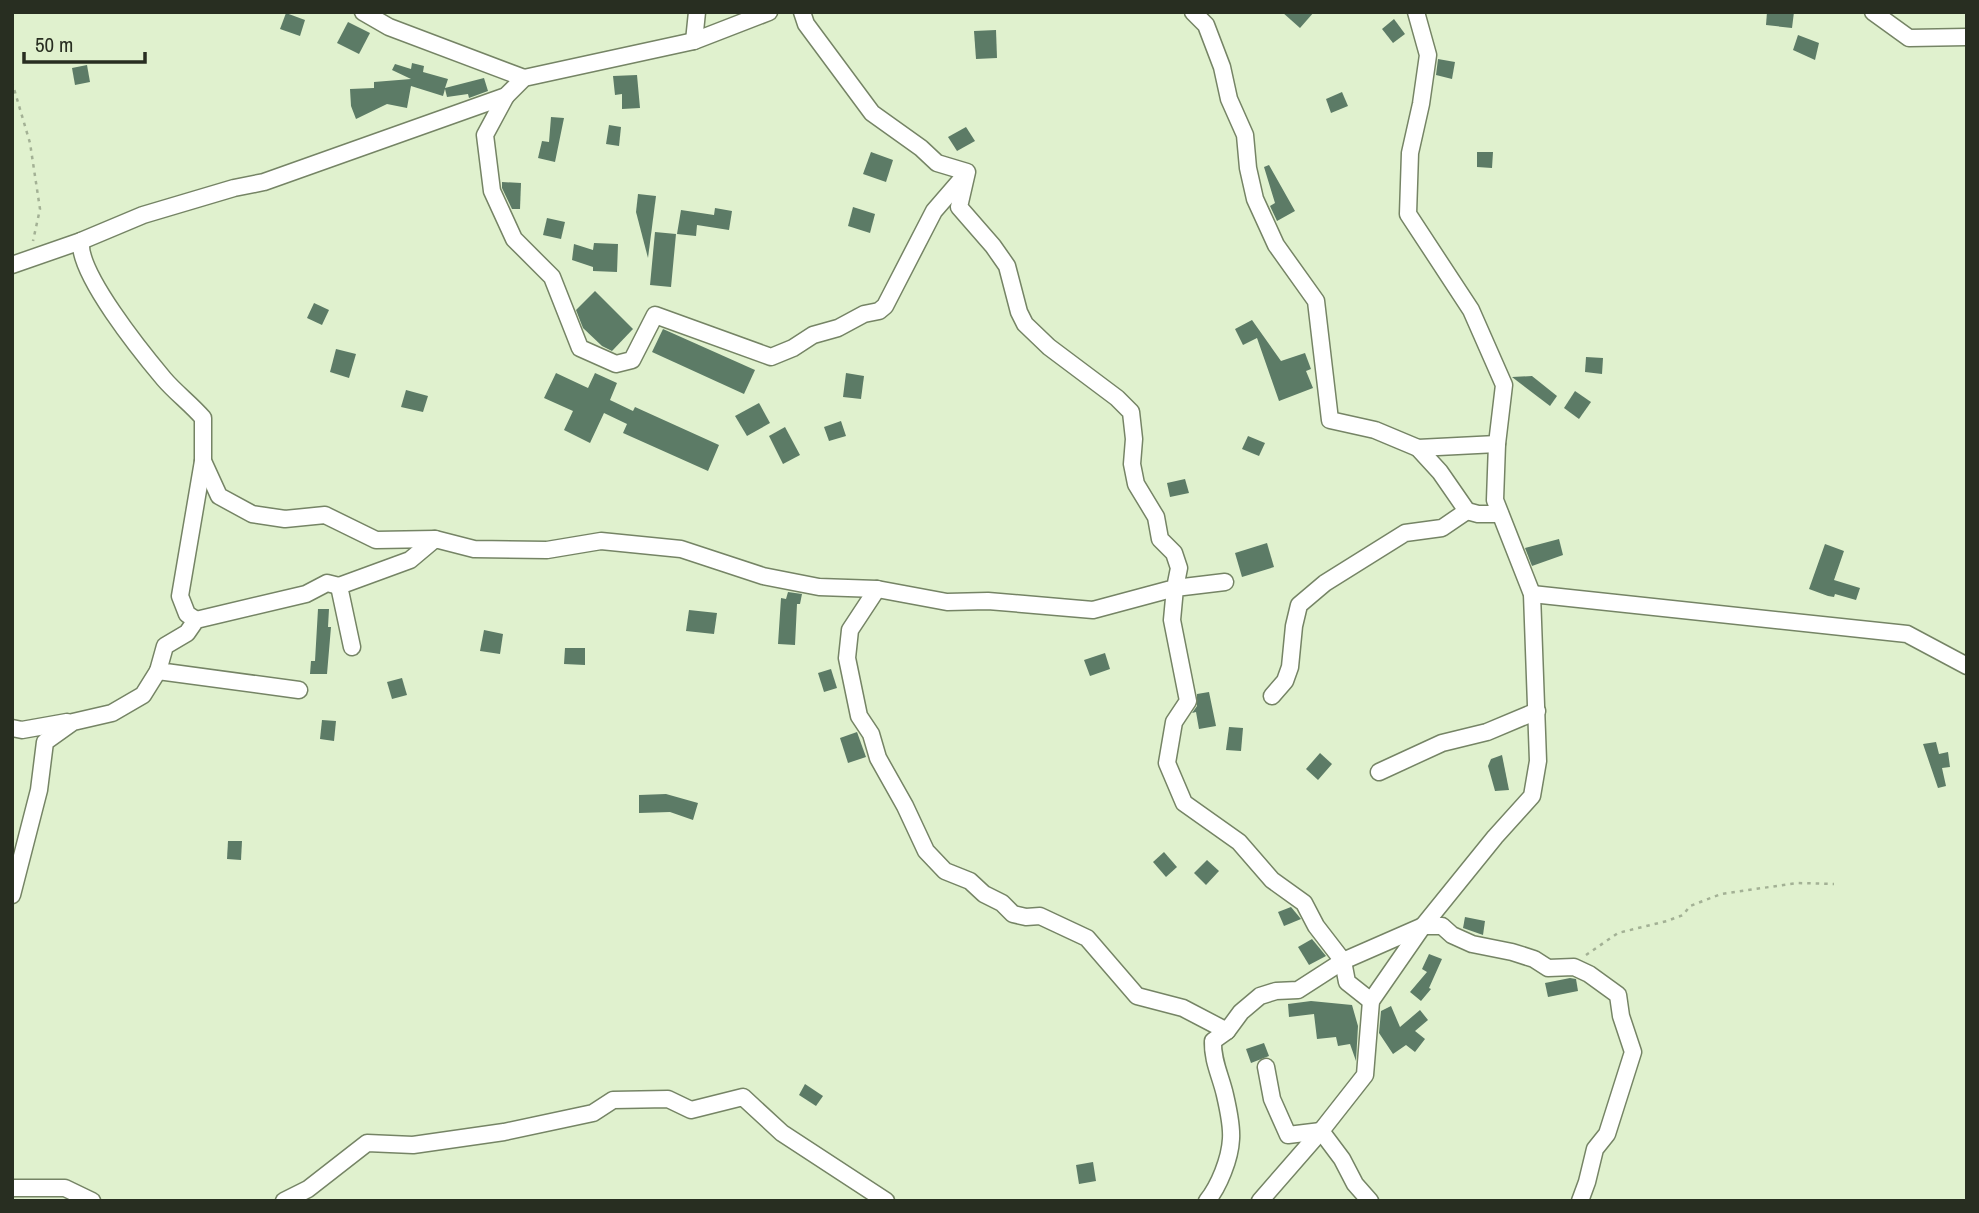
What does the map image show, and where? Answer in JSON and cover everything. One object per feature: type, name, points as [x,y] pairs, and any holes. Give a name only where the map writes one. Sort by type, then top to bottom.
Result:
[{"type":"street","points":[[363,12],[389,27],[524,78]]},
{"type":"street","points":[[694,41],[697,12]]},
{"type":"street","points":[[769,12],[694,41],[524,78],[506,96],[485,135],[492,191],[514,239],[552,277],[580,348],[616,364],[632,360],[655,315],[771,357],[793,348],[813,335],[838,328],[864,314],[879,312],[885,306],[934,211],[967,172]]},
{"type":"street","points":[[802,12],[806,24],[872,113],[921,148],[937,163],[967,172]]},
{"type":"street","points":[[1194,12],[1206,25],[1222,67],[1229,99],[1245,135],[1255,200],[1276,245],[1316,301],[1330,420],[1375,430],[1418,448],[1440,472],[1466,511],[1500,514]]},
{"type":"street","points":[[1261,1201],[1365,1076],[1371,1001],[1423,926],[1494,837],[1532,796],[1538,761],[1532,594],[1495,500],[1497,444],[1504,385],[1471,310],[1408,214],[1409,153],[1421,104],[1428,55],[1416,12]]},
{"type":"street","points":[[1872,12],[1909,38],[1967,37]]},
{"type":"street","points":[[12,265],[81,241],[143,215],[234,188],[264,182],[506,96]]},
{"type":"street","points":[[967,172],[959,207],[1007,266],[1019,312],[1026,324],[1049,347],[1118,398],[1131,412],[1134,439],[1132,464],[1136,484],[1156,517],[1160,539],[1174,553],[1179,568],[1172,620],[1188,701],[1174,722],[1167,763],[1184,803],[1239,842],[1272,880],[1304,903],[1316,926],[1343,961],[1347,982],[1371,1001]]},
{"type":"street","points":[[81,241],[80,250],[100,293],[166,382],[204,418],[203,461],[180,596],[187,614],[196,620]]},
{"type":"street","points":[[1418,448],[1497,444]]},
{"type":"street","points":[[203,461],[219,496],[252,513],[285,519],[325,516],[376,540],[435,539],[474,549],[547,550],[601,541],[681,549],[763,576],[819,587],[877,589],[947,601],[988,601],[1093,610],[1175,588],[1225,582]]},
{"type":"street","points":[[1272,696],[1285,681],[1290,667],[1299,605],[1325,583],[1405,533],[1442,528],[1466,511]]},
{"type":"street","points":[[12,728],[22,730],[112,713],[143,695],[158,671],[165,646],[187,633],[196,620],[306,594],[327,583],[339,586],[410,560],[435,539]]},
{"type":"street","points":[[339,586],[352,647]]},
{"type":"street","points":[[877,589],[849,630],[847,659],[859,716],[871,734],[878,758],[926,851],[945,871],[970,881],[1013,914],[1040,916],[1087,938],[1137,996],[1183,1008],[1227,1031]]},
{"type":"street","points":[[1532,594],[1907,634],[1967,666]]},
{"type":"street","points":[[158,671],[299,690]]},
{"type":"street","points":[[1379,772],[1443,743],[1487,732],[1537,710]]},
{"type":"street","points":[[12,895],[39,790],[45,742],[73,722]]},
{"type":"street","points":[[1207,1201],[1214,1192],[1231,1139],[1226,1096],[1212,1052],[1213,1041],[1227,1031],[1241,1012],[1260,996],[1276,991],[1298,990],[1343,961],[1369,952],[1423,926],[1442,926],[1472,944],[1512,953],[1548,968],[1574,967],[1589,974],[1618,995],[1621,1016],[1633,1052],[1607,1134],[1595,1149],[1580,1201]]},
{"type":"street","points":[[1266,1067],[1272,1099],[1288,1135],[1321,1131]]},
{"type":"street","points":[[284,1201],[308,1189],[368,1143],[412,1145],[504,1132],[593,1113],[613,1100],[668,1099],[691,1110],[743,1097],[782,1133],[886,1201]]},
{"type":"street","points":[[1321,1131],[1342,1159],[1355,1184],[1370,1201]]},
{"type":"street","points":[[12,1188],[65,1188],[92,1201]]},
{"type":"path","points":[[12,82],[30,142],[40,209],[30,258]]},
{"type":"path","points":[[1574,967],[1572,961],[1596,949],[1618,933],[1683,915],[1690,906],[1721,894],[1797,884],[1834,884]]},
{"type":"building","points":[[1282,12],[1314,12],[1300,28]]},
{"type":"building","points":[[1767,12],[1794,12],[1792,28],[1766,25]]},
{"type":"building","points":[[286,13],[305,20],[300,36],[280,29]]},
{"type":"building","points":[[1394,19],[1405,34],[1393,43],[1382,29]]},
{"type":"building","points":[[348,22],[370,33],[359,54],[337,43]]},
{"type":"building","points":[[996,30],[997,58],[976,59],[974,31]]},
{"type":"building","points":[[1798,35],[1819,43],[1815,60],[1793,50]]},
{"type":"building","points":[[1438,59],[1455,62],[1452,79],[1436,75]]},
{"type":"building","points":[[412,63],[424,66],[423,72],[448,79],[445,88],[484,78],[488,91],[469,98],[468,94],[447,97],[445,89],[443,96],[411,86],[407,108],[387,104],[356,119],[351,106],[350,89],[374,88],[374,82],[411,79],[392,70],[395,64],[411,69]]},
{"type":"building","points":[[87,65],[90,82],[75,85],[72,68]]},
{"type":"building","points":[[637,75],[640,108],[622,109],[622,94],[615,95],[613,76]]},
{"type":"building","points":[[1342,92],[1348,106],[1331,113],[1326,99]]},
{"type":"building","points":[[551,117],[564,118],[555,162],[538,158],[542,141],[549,142]]},
{"type":"building","points":[[609,125],[621,127],[619,146],[606,144]]},
{"type":"building","points":[[966,127],[975,141],[957,151],[948,137]]},
{"type":"building","points":[[871,152],[893,160],[886,182],[863,174]]},
{"type":"building","points":[[1477,152],[1493,152],[1492,168],[1477,167]]},
{"type":"building","points":[[1269,165],[1295,211],[1277,221],[1270,206],[1275,203],[1264,167]]},
{"type":"building","points":[[502,182],[521,183],[520,209],[512,209]]},
{"type":"building","points":[[638,194],[656,196],[648,258],[636,212]]},
{"type":"building","points":[[853,207],[875,214],[870,233],[848,226]]},
{"type":"building","points":[[715,208],[732,211],[729,230],[697,225],[696,236],[677,234],[681,210],[714,215]]},
{"type":"building","points":[[547,218],[565,222],[561,239],[543,235]]},
{"type":"building","points":[[655,232],[676,234],[671,287],[650,285]]},
{"type":"building","points":[[594,243],[618,244],[617,272],[593,271],[593,267],[572,260],[574,244],[593,250]]},
{"type":"building","points":[[595,291],[633,329],[612,351],[602,346],[583,328],[576,310]]},
{"type":"building","points":[[314,303],[329,310],[322,325],[307,318]]},
{"type":"building","points":[[1252,320],[1281,361],[1305,353],[1311,369],[1306,371],[1313,388],[1279,401],[1257,338],[1243,345],[1235,329]]},
{"type":"building","points":[[663,329],[755,370],[744,394],[652,352]]},
{"type":"building","points":[[336,349],[356,354],[349,378],[330,372]]},
{"type":"building","points":[[1586,357],[1603,358],[1602,374],[1585,372]]},
{"type":"building","points":[[556,373],[588,388],[595,373],[617,383],[610,400],[633,411],[635,407],[719,445],[708,471],[623,433],[627,424],[604,413],[590,443],[564,430],[573,411],[544,398]]},
{"type":"building","points":[[846,373],[864,376],[861,399],[843,397]]},
{"type":"building","points":[[1532,376],[1557,396],[1550,406],[1512,377]]},
{"type":"building","points":[[406,390],[428,396],[423,412],[401,407]]},
{"type":"building","points":[[1575,391],[1591,402],[1579,419],[1564,408]]},
{"type":"building","points":[[759,403],[770,423],[747,436],[735,416]]},
{"type":"building","points":[[841,421],[846,436],[829,441],[824,427]]},
{"type":"building","points":[[785,427],[800,455],[783,464],[769,436]]},
{"type":"building","points":[[1248,436],[1265,443],[1259,456],[1242,449]]},
{"type":"building","points":[[1185,479],[1189,493],[1170,497],[1167,483]]},
{"type":"building","points":[[1559,539],[1563,555],[1532,566],[1525,548]]},
{"type":"building","points":[[1267,543],[1274,567],[1242,577],[1235,553]]},
{"type":"building","points":[[1825,544],[1844,551],[1834,580],[1860,588],[1856,600],[1835,594],[1834,597],[1828,596],[1809,589]]},
{"type":"building","points":[[788,592],[802,594],[800,604],[797,604],[795,645],[778,644],[781,598],[786,599]]},
{"type":"building","points":[[318,609],[329,609],[328,627],[331,627],[327,674],[310,674],[311,661],[315,661]]},
{"type":"building","points":[[689,610],[717,613],[714,634],[686,631]]},
{"type":"building","points":[[484,630],[503,634],[500,654],[480,651]]},
{"type":"building","points":[[565,648],[585,648],[585,665],[564,664]]},
{"type":"building","points":[[1105,653],[1110,669],[1090,676],[1084,660]]},
{"type":"building","points":[[831,669],[837,688],[824,692],[818,673]]},
{"type":"building","points":[[402,678],[407,695],[392,699],[387,682]]},
{"type":"building","points":[[1209,692],[1216,726],[1199,729],[1196,712],[1192,713],[1197,706],[1197,694]]},
{"type":"building","points":[[322,720],[336,721],[334,741],[320,739]]},
{"type":"building","points":[[1229,727],[1243,728],[1241,751],[1226,750]]},
{"type":"building","points":[[857,732],[866,757],[848,763],[840,738]]},
{"type":"building","points":[[1936,742],[1939,754],[1948,752],[1950,767],[1942,768],[1946,786],[1938,788],[1923,744]]},
{"type":"building","points":[[1320,753],[1332,764],[1318,780],[1306,769]]},
{"type":"building","points":[[1502,755],[1509,790],[1495,791],[1488,766],[1491,759]]},
{"type":"building","points":[[666,794],[698,803],[693,820],[670,812],[639,813],[639,795]]},
{"type":"building","points":[[228,841],[242,841],[241,860],[227,859]]},
{"type":"building","points":[[1164,852],[1177,867],[1166,877],[1153,862]]},
{"type":"building","points":[[1207,860],[1219,871],[1206,885],[1194,873]]},
{"type":"building","points":[[1291,907],[1301,919],[1284,926],[1278,912]]},
{"type":"building","points":[[1465,917],[1485,921],[1483,935],[1463,928]]},
{"type":"building","points":[[1312,939],[1326,956],[1309,965],[1298,947]]},
{"type":"building","points":[[1429,954],[1442,959],[1429,988],[1431,989],[1421,1001],[1410,992],[1427,972],[1422,969]]},
{"type":"building","points":[[1576,979],[1578,991],[1548,997],[1545,983]]},
{"type":"building","points":[[1311,1001],[1352,1005],[1358,1026],[1356,1061],[1350,1044],[1338,1046],[1336,1037],[1317,1039],[1314,1014],[1289,1017],[1288,1004]]},
{"type":"building","points":[[1391,1006],[1400,1027],[1420,1010],[1428,1020],[1415,1031],[1425,1039],[1415,1052],[1406,1045],[1393,1054],[1379,1033],[1381,1011]]},
{"type":"building","points":[[1264,1043],[1269,1056],[1251,1063],[1246,1049]]},
{"type":"building","points":[[805,1084],[823,1096],[816,1106],[799,1095]]},
{"type":"building","points":[[1093,1162],[1096,1181],[1079,1184],[1076,1165]]}]
